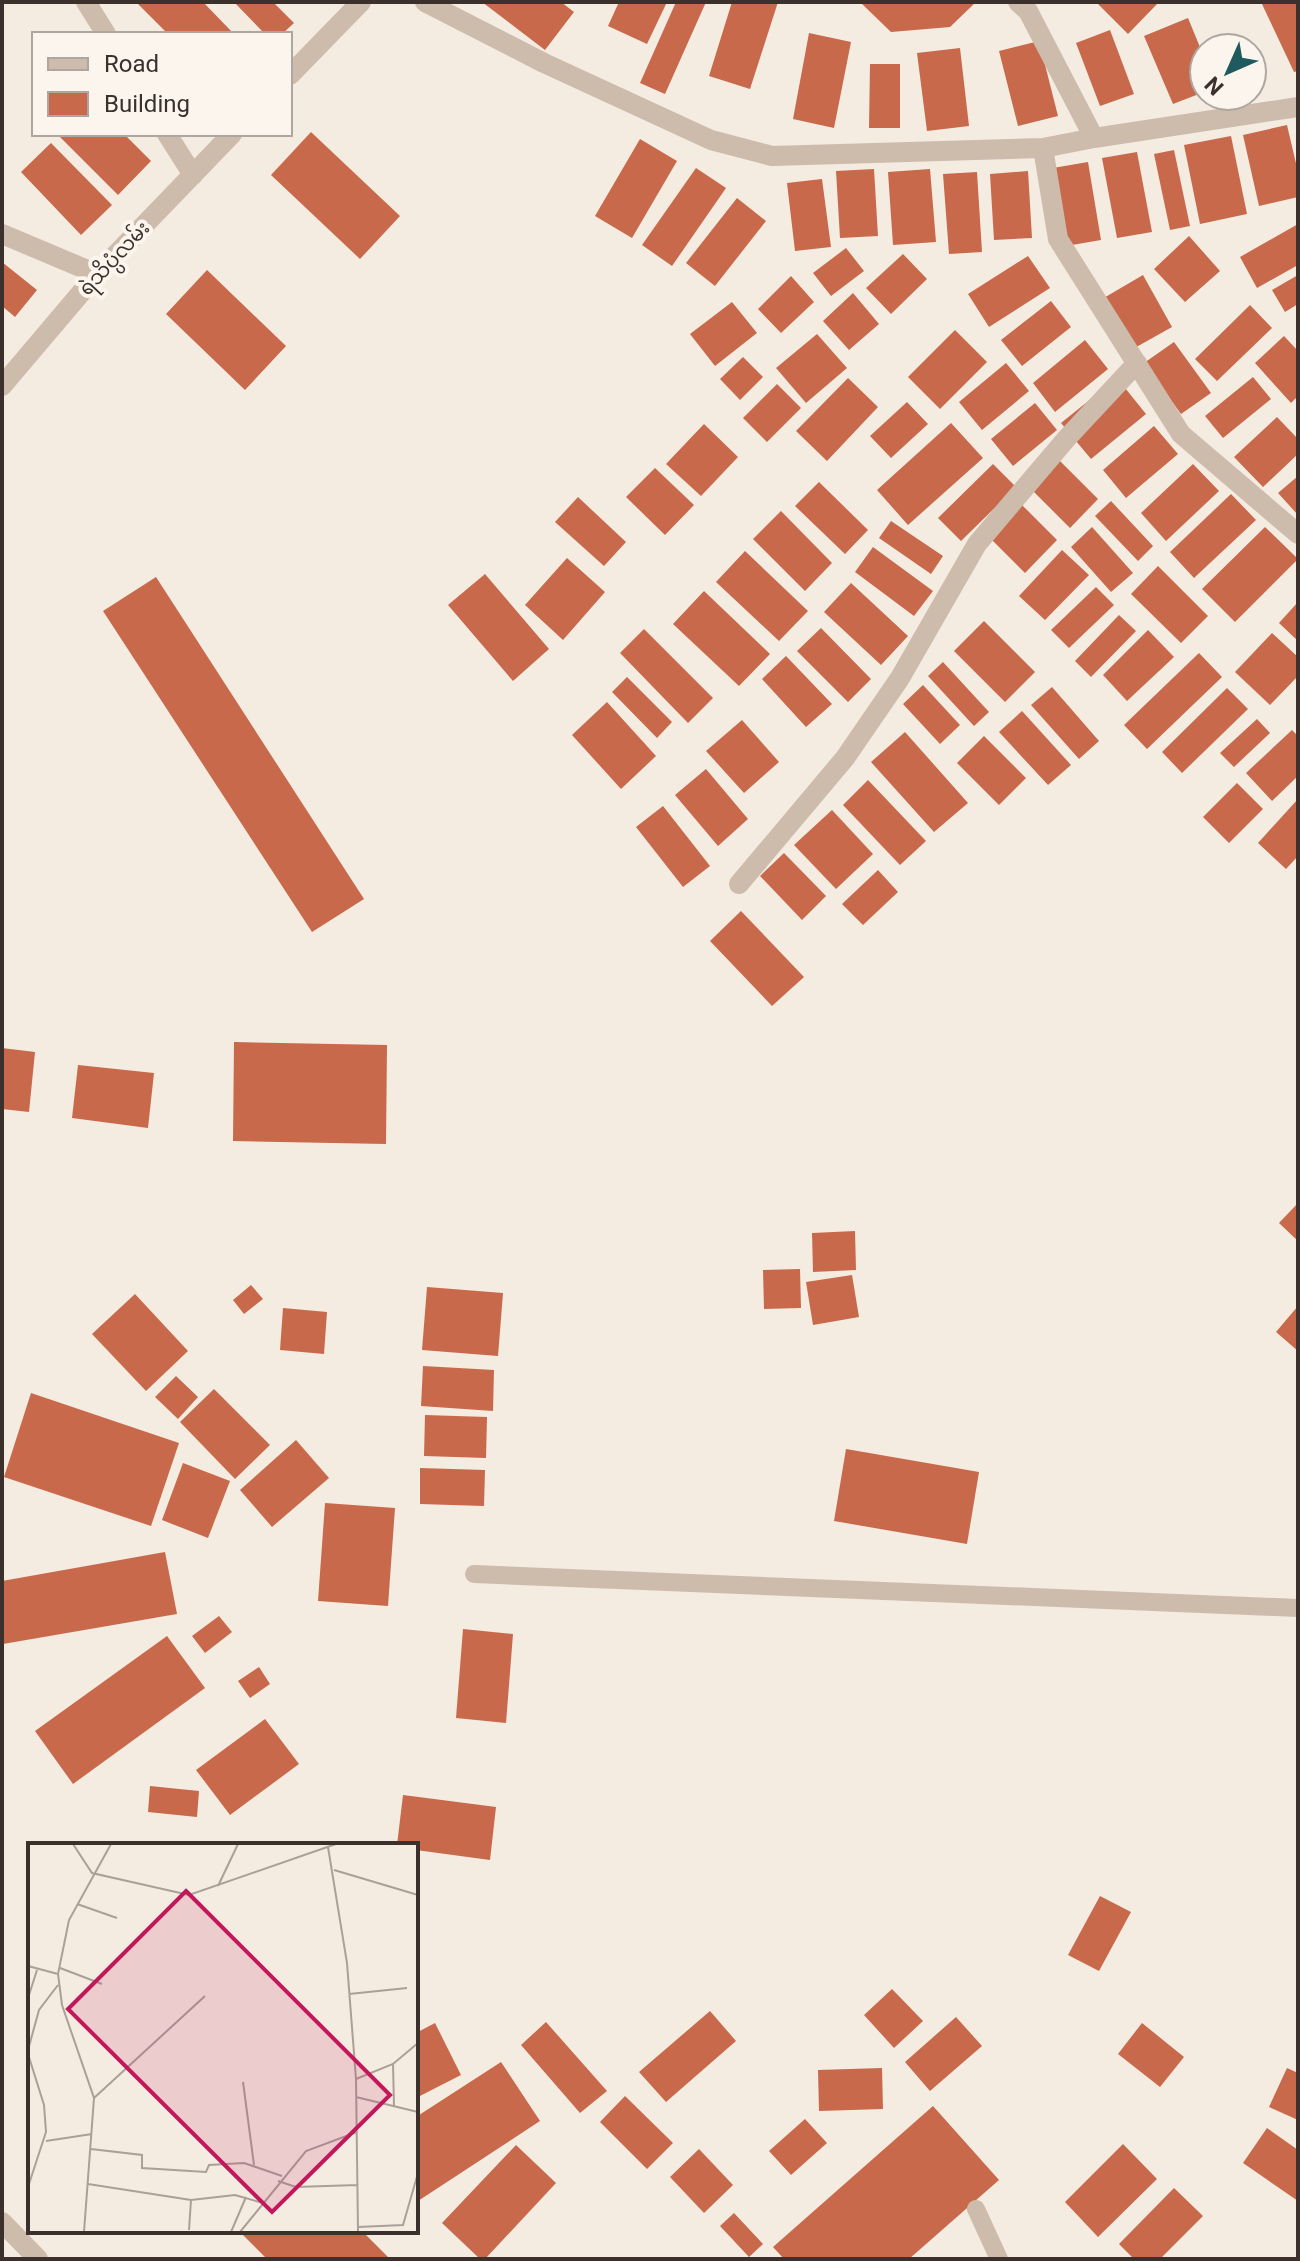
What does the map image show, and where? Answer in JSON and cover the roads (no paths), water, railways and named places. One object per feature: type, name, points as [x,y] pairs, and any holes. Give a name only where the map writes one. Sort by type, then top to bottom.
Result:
[{"type":"street","points":[[86,2],[105,32]]},
{"type":"street","points":[[292,73],[361,2]]},
{"type":"street","points":[[425,2],[544,63],[711,140],[772,156],[1043,148],[1298,107]]},
{"type":"street","points":[[1018,2],[1028,11],[1094,138]]},
{"type":"street","points":[[168,136],[193,175]]},
{"type":"street","name":"ရဲသိပ္ပံလမ်း","points":[[2,386],[97,274],[230,136]]},
{"type":"street","points":[[1043,148],[1058,239],[1181,434],[1298,534]]},
{"type":"street","points":[[2,234],[97,274]]},
{"type":"street","points":[[739,884],[845,758],[900,678],[977,544],[1067,438],[1137,363]]},
{"type":"street","points":[[2,2222],[38,2259]]},
{"type":"lane","points":[[474,1574],[1298,1608]]},
{"type":"lane","points":[[976,2209],[999,2259]]}]
